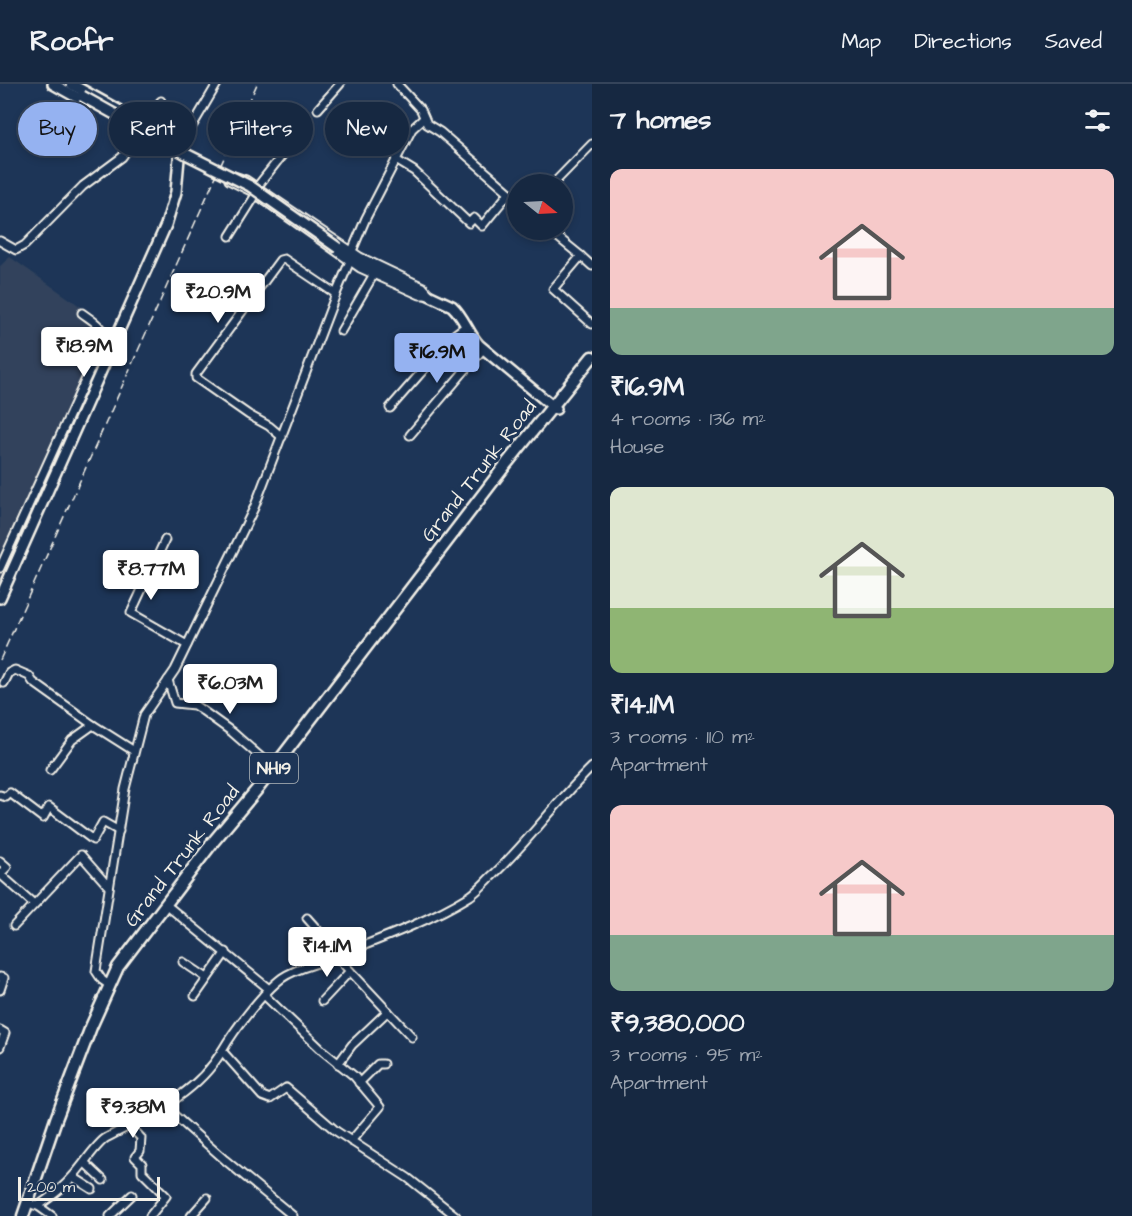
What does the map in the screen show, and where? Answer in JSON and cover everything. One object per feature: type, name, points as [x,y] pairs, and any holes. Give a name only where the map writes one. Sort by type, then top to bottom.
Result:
[{"type":"highway","name":"Grand Trunk Road","points":[[34,1209],[82,1068],[115,988],[127,966],[282,767],[592,357]]},
{"type":"highway","name":"Grand Trunk Road","points":[[23,1216],[60,1108],[109,985],[122,962],[171,896],[554,407],[592,363]]},
{"type":"main road","points":[[53,84],[109,112]]},
{"type":"main road","points":[[59,84],[186,154],[250,186],[367,266],[452,306],[461,316],[470,335],[483,349],[554,407]]},
{"type":"main road","points":[[71,84],[109,108]]},
{"type":"main road","points":[[0,598],[166,225],[176,192],[179,158]]},
{"type":"street","points":[[196,120],[217,84]]},
{"type":"street","points":[[318,109],[340,84]]},
{"type":"street","points":[[397,84],[411,97],[427,124],[440,132],[507,191]]},
{"type":"street","points":[[352,251],[366,218],[412,129],[424,118]]},
{"type":"street","points":[[563,174],[592,144]]},
{"type":"street","points":[[0,242],[16,250],[25,245],[83,186],[123,156]]},
{"type":"street","points":[[230,236],[281,156]]},
{"type":"street","points":[[396,160],[414,171],[469,223],[474,218],[482,226],[507,195]]},
{"type":"street","points":[[258,190],[352,251],[423,287],[430,295]]},
{"type":"street","points":[[258,190],[350,261],[420,295],[430,295]]},
{"type":"street","points":[[561,240],[592,266]]},
{"type":"street","points":[[581,256],[553,289],[592,324]]},
{"type":"street","points":[[282,437],[196,378],[196,374],[280,260],[284,259],[297,266],[336,294]]},
{"type":"street","points":[[109,985],[96,971],[119,831],[134,751],[144,714],[168,680],[187,645],[254,508],[350,261]]},
{"type":"street","points":[[341,331],[374,274]]},
{"type":"street","points":[[0,568],[104,339],[104,332],[100,327],[82,313]]},
{"type":"street","points":[[390,408],[454,334],[466,326]]},
{"type":"street","points":[[410,435],[483,349]]},
{"type":"street","points":[[165,540],[131,613],[187,645]]},
{"type":"street","points":[[4,683],[9,673],[15,670],[29,676],[33,682],[93,725],[134,751]]},
{"type":"street","points":[[168,680],[175,703],[194,705],[232,732],[273,768]]},
{"type":"street","points":[[50,770],[72,740],[93,725]]},
{"type":"street","points":[[34,1209],[56,1194],[105,1139],[165,1107],[182,1092],[201,1080],[227,1041],[267,992],[284,977],[297,969],[320,963],[404,929],[471,895],[515,854],[592,767]]},
{"type":"street","points":[[0,795],[6,797],[10,793],[42,818],[49,807],[93,840],[103,822],[119,831]]},
{"type":"street","points":[[14,926],[81,855],[109,887]]},
{"type":"street","points":[[0,861],[7,867],[0,874],[34,904]]},
{"type":"street","points":[[170,908],[226,952],[359,1083],[380,1107],[351,1141]]},
{"type":"street","points":[[307,918],[322,935],[308,945],[320,963]]},
{"type":"street","points":[[195,996],[226,952]]},
{"type":"street","points":[[336,956],[412,1037]]},
{"type":"street","points":[[183,962],[207,978]]},
{"type":"street","points":[[322,1001],[350,971]]},
{"type":"street","points":[[0,977],[4,978],[0,990]]},
{"type":"street","points":[[338,1064],[352,1045],[388,1011]]},
{"type":"street","points":[[0,1030],[6,1032],[0,1047]]},
{"type":"street","points":[[222,1051],[262,1096],[270,1099],[285,1088],[322,1120],[408,1178],[456,1216]]},
{"type":"street","points":[[359,1083],[378,1064],[383,1064]]},
{"type":"street","points":[[165,1107],[293,1216]]},
{"type":"street","points":[[130,1126],[141,1138],[140,1151],[135,1157],[142,1164],[142,1172],[166,1196],[150,1216]]},
{"type":"street","points":[[85,1163],[103,1180]]},
{"type":"street","points":[[73,1177],[92,1189]]},
{"type":"street","points":[[110,1216],[132,1195]]},
{"type":"street","points":[[191,1216],[207,1198]]},
{"type":"street","points":[[34,1209],[52,1216]]},
{"type":"shaded area","points":[[10,257],[117,332],[0,593],[0,266]]},
{"type":"railway","points":[[0,660],[257,84]]}]
